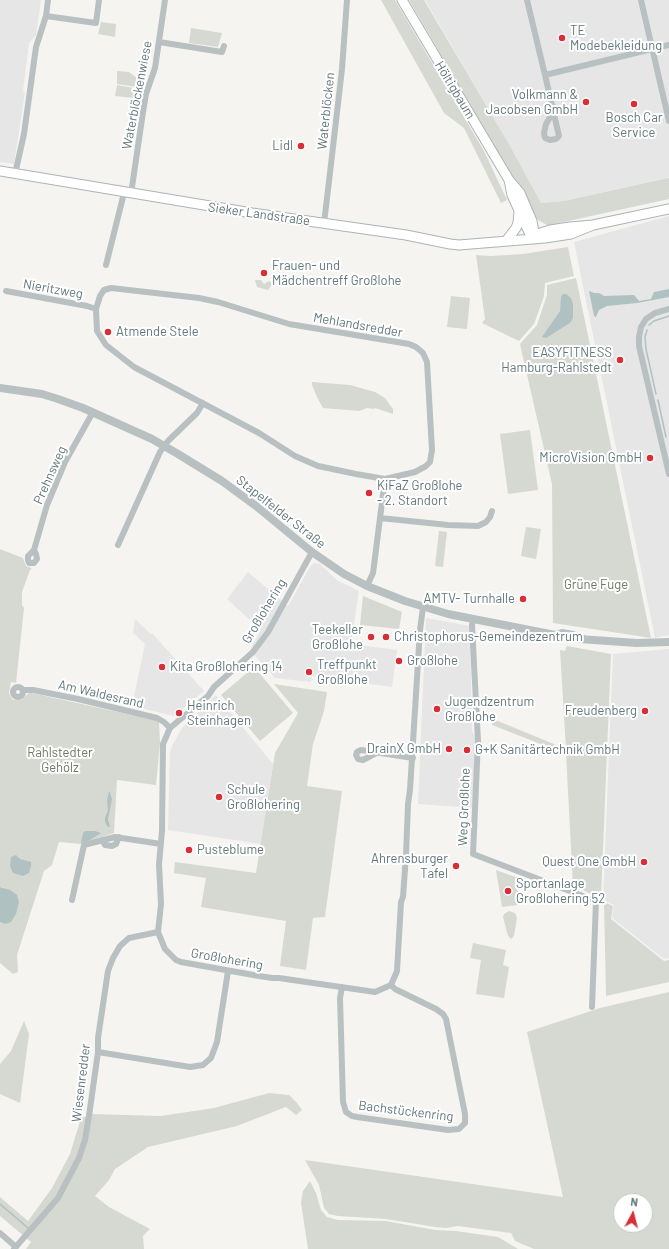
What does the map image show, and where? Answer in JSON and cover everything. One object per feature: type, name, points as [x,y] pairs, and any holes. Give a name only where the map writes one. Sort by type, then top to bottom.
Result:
[{"type":"main road","name":"Höltigbaum","points":[[402,0],[508,180],[520,193],[532,221]]},
{"type":"main road","name":"Sieker Landstraße","points":[[0,171],[252,213],[406,235],[459,245],[545,238],[571,234],[593,225]]},
{"type":"main road","name":"Höltigbaum","points":[[508,180],[512,195],[519,211]]},
{"type":"main road","name":"Sieker Landstraße","points":[[520,240],[550,230],[570,226],[593,225],[669,209]]},
{"type":"main road","points":[[519,211],[529,232],[534,235]]},
{"type":"main road","points":[[506,241],[516,228],[519,211]]},
{"type":"main road","points":[[532,221],[534,235]]},
{"type":"main road","points":[[532,221],[538,227],[550,230]]},
{"type":"main road","name":"Sieker Landstraße","points":[[534,235],[545,238]]},
{"type":"street","points":[[15,174],[24,134],[36,47],[46,16],[48,0]]},
{"type":"street","points":[[46,16],[96,23],[99,0]]},
{"type":"street","name":"Waterblöckenwiese","points":[[128,193],[146,94],[155,68],[165,0]]},
{"type":"street","name":"Waterblöcken","points":[[324,223],[341,74],[347,0]]},
{"type":"street","points":[[527,0],[553,112]]},
{"type":"street","points":[[641,0],[669,121]]},
{"type":"street","points":[[159,42],[222,52],[224,46]]},
{"type":"street","points":[[545,75],[669,45]]},
{"type":"street","points":[[106,265],[128,193]]},
{"type":"street","name":"Mehlandsredder","points":[[111,288],[169,294],[218,302],[299,326],[409,344],[416,347],[423,353],[426,362],[432,434],[432,456],[430,462],[421,470],[385,479],[318,466],[303,461],[259,433],[134,366],[106,344],[98,331],[96,309],[100,296],[104,290],[111,288]]},
{"type":"street","name":"Nieritzweg","points":[[6,291],[96,309]]},
{"type":"street","points":[[669,310],[655,313],[646,319],[641,327],[639,346],[669,474]]},
{"type":"street","name":"Stapelfelder Straße","points":[[0,388],[46,395],[93,412],[152,439],[209,472],[237,492],[312,552],[344,574],[386,594],[423,607],[473,619],[556,635],[562,633],[584,639],[637,643],[669,642]]},
{"type":"street","points":[[118,545],[160,452],[164,446],[197,414],[203,403]]},
{"type":"street","name":"Prehnsweg","points":[[34,550],[47,505],[66,462],[93,412]]},
{"type":"street","points":[[367,586],[373,573],[385,479]]},
{"type":"street","points":[[380,518],[448,525],[478,526],[486,522],[492,511]]},
{"type":"street","name":"Großlohering","points":[[312,552],[268,632],[254,652],[214,687],[208,696],[170,728],[163,744],[160,904],[158,932],[165,949],[176,960],[181,962],[272,978],[376,992],[391,985]]},
{"type":"street","points":[[391,985],[397,971],[400,902],[403,897],[420,630],[423,607]]},
{"type":"street","name":"Weg Großlohe","points":[[473,619],[472,625],[478,741],[473,854],[596,901],[592,1007]]},
{"type":"street","name":"Am Waldesrand","points":[[22,690],[33,690],[157,718],[170,728]]},
{"type":"street","points":[[376,753],[413,758]]},
{"type":"street","points":[[72,900],[84,845],[115,837],[161,844]]},
{"type":"street","name":"Wiesenredder","points":[[0,1233],[15,1248],[58,1198],[79,1158],[85,1140],[108,971],[120,946],[129,938],[158,932]]},
{"type":"street","points":[[98,1052],[190,1067],[203,1065],[211,1058],[217,1042],[228,971]]},
{"type":"street","name":"Bachstückenring","points":[[342,987],[340,998],[343,1102],[346,1112],[357,1117],[448,1130],[459,1129],[465,1123],[465,1114],[446,1019],[436,1009],[395,989],[391,985]]},
{"type":"shaded area","points":[[0,0],[41,0],[36,35],[29,43],[23,91],[25,92],[14,164],[0,162]]},
{"type":"shaded area","points":[[425,0],[669,0],[669,177],[564,201],[541,203],[509,144]]},
{"type":"shaded area","points":[[669,216],[669,635],[655,638],[574,242]]},
{"type":"shaded area","points":[[669,289],[669,297],[637,303],[607,306],[599,310],[596,317],[594,316],[589,291],[599,293],[604,296],[634,295],[639,301],[651,299],[654,292]]},
{"type":"shaded area","points":[[563,294],[566,294],[571,298],[573,304],[573,318],[570,323],[546,338],[542,337],[560,311],[561,297]]},
{"type":"shaded area","points":[[314,563],[320,564],[337,580],[359,591],[351,644],[397,650],[392,687],[312,676],[311,682],[275,678],[250,650],[261,630],[227,599],[248,572],[288,606],[310,567]]},
{"type":"shaded area","points":[[426,618],[470,626],[472,731],[477,740],[474,808],[418,804]]},
{"type":"shaded area","name":"Kita Großlohering 14","points":[[135,619],[151,634],[152,633],[204,691],[174,716],[132,706],[145,644],[133,633]]},
{"type":"shaded area","points":[[669,649],[669,958],[664,959],[612,918],[614,905],[603,900],[613,654]]},
{"type":"shaded area","name":"Schule Großlohering","points":[[216,695],[273,764],[261,844],[168,830],[170,752],[182,728]]},
{"type":"shaded area","points":[[109,791],[112,799],[108,819],[110,827],[107,826],[105,822],[108,810],[107,801]]},
{"type":"shaded area","points":[[85,831],[95,831],[101,833],[90,840],[81,843],[83,833]]},
{"type":"shaded area","points":[[16,855],[20,859],[31,862],[29,873],[23,876],[13,873],[10,866],[11,857]]},
{"type":"shaded area","points":[[0,887],[10,890],[17,895],[19,902],[16,914],[11,922],[5,924],[0,922]]},
{"type":"green space","points":[[381,0],[395,0],[484,151],[507,200],[501,203],[464,128],[444,113]]},
{"type":"green space","points":[[409,0],[424,0],[509,144],[541,203],[564,201],[667,178],[669,178],[669,199],[550,225],[538,220]]},
{"type":"green space","points":[[101,22],[116,24],[115,37],[98,34]]},
{"type":"green space","points":[[191,28],[222,33],[218,47],[189,43]]},
{"type":"green space","points":[[117,71],[129,72],[137,78],[136,87],[117,84]]},
{"type":"green space","points":[[117,85],[134,88],[133,98],[115,96]]},
{"type":"green space","points":[[568,247],[574,276],[545,283],[544,296],[534,324],[519,341],[482,323],[485,319],[476,255],[491,256],[523,254]]},
{"type":"green space","name":"Grüne Fuge","points":[[576,278],[651,638],[553,623],[552,484],[520,344],[537,325],[547,295],[547,285]]},
{"type":"green space","points":[[255,280],[261,280],[264,284],[269,281],[273,283],[268,290],[257,287]]},
{"type":"green space","points":[[451,296],[470,298],[467,329],[447,327]]},
{"type":"green space","points":[[312,382],[350,385],[375,392],[385,398],[393,409],[393,414],[375,408],[367,408],[359,411],[323,408],[317,397]]},
{"type":"green space","points":[[530,430],[538,490],[508,494],[500,434]]},
{"type":"green space","points":[[526,527],[541,529],[536,559],[521,556]]},
{"type":"green space","points":[[439,531],[447,532],[443,567],[435,566]]},
{"type":"green space","name":"Rahlstedter Gehölz","points":[[0,549],[23,558],[26,566],[32,568],[22,592],[22,605],[24,608],[16,683],[11,682],[9,693],[13,700],[21,700],[29,693],[32,693],[159,721],[160,743],[156,785],[117,780],[114,833],[81,844],[59,842],[52,865],[44,871],[17,955],[18,972],[13,974],[0,963],[0,922],[5,924],[5,888],[0,887]]},
{"type":"green space","points":[[363,596],[402,612],[399,629],[360,625]]},
{"type":"green space","points":[[567,646],[611,654],[601,898],[573,886],[566,754],[492,725],[493,719],[566,749],[560,650],[565,651]]},
{"type":"green space","points":[[254,667],[293,713],[260,741],[221,695]]},
{"type":"green space","points":[[274,684],[327,692],[324,711],[313,744],[307,786],[342,791],[325,917],[313,918],[306,970],[280,966],[286,921],[201,907],[206,878],[174,873],[175,862],[256,873],[275,753],[298,713]]},
{"type":"green space","name":"Sportanlage Großlohering 52","points":[[496,870],[518,878],[517,905],[502,907]]},
{"type":"green space","points":[[604,902],[613,906],[611,919],[664,961],[669,960],[669,982],[606,996]]},
{"type":"green space","name":"Sportanlage Großlohering 52","points":[[509,911],[515,913],[517,918],[514,936],[511,939],[508,936],[503,917],[504,914]]},
{"type":"green space","points":[[473,943],[506,950],[503,965],[509,967],[504,998],[476,994],[481,960],[470,958]]},
{"type":"green space","points":[[669,992],[669,1249],[534,1249],[515,1241],[511,1233],[458,1226],[446,1228],[435,1227],[386,1219],[338,1216],[329,1214],[324,1208],[319,1185],[305,1160],[563,1197],[527,1032],[600,1008]]},
{"type":"green space","points":[[24,1021],[29,1034],[20,1103],[0,1094],[0,1064],[11,1051]]},
{"type":"green space","points":[[269,1093],[289,1095],[302,1110],[296,1115],[286,1107],[237,1126],[148,1147],[115,1169],[109,1180],[95,1196],[109,1207],[150,1229],[143,1236],[144,1249],[26,1249],[31,1242],[0,1216],[0,1197],[28,1221],[52,1188],[70,1154],[81,1118],[92,1114],[161,1116],[214,1108]]},
{"type":"green space","points":[[310,1181],[316,1193],[321,1210],[327,1217],[338,1220],[386,1221],[435,1230],[456,1231],[498,1237],[518,1249],[308,1249],[301,1203],[303,1191]]},
{"type":"waterway","points":[[649,325],[654,321],[669,316]]},
{"type":"waterway","points":[[647,330],[645,337],[646,349],[656,394]]},
{"type":"waterway","points":[[658,400],[666,437]]},
{"type":"waterway","points":[[0,1204],[28,1228]]},
{"type":"place","name":"TE Modebekleidung","points":[[562,38]]},
{"type":"place","name":"Volkmann & Jacobsen GmbH","points":[[586,102]]},
{"type":"place","name":"Bosch Car Service","points":[[634,104]]},
{"type":"place","name":"Lidl","points":[[301,146]]},
{"type":"place","name":"Frauen- und Mädchentreff Großlohe","points":[[264,273]]},
{"type":"place","name":"Atmende Stele","points":[[108,332]]},
{"type":"place","name":"EASYFITNESS Hamburg-Rahlstedt","points":[[620,360]]},
{"type":"place","name":"MicroVision GmbH","points":[[650,458]]},
{"type":"place","name":"KiFaZ Großlohe - 2. Standort","points":[[369,493]]},
{"type":"place","name":"AMTV- Turnhalle","points":[[523,599]]},
{"type":"place","name":"Teekeller Großlohe","points":[[371,637]]},
{"type":"place","name":"Christophorus-Gemeindezentrum","points":[[386,637]]},
{"type":"place","name":"Großlohe","points":[[399,661]]},
{"type":"place","name":"Kita Großlohering 14","points":[[162,667]]},
{"type":"place","name":"Treffpunkt Großlohe","points":[[309,672]]},
{"type":"place","name":"Jugendzentrum Großlohe","points":[[437,709]]},
{"type":"place","name":"Freudenberg","points":[[645,711]]},
{"type":"place","name":"Heinrich Steinhagen","points":[[179,713]]},
{"type":"place","name":"DrainX GmbH","points":[[449,749]]},
{"type":"place","name":"G+K Sanitärtechnik GmbH","points":[[467,750]]},
{"type":"place","name":"Schule Großlohering","points":[[219,797]]},
{"type":"place","name":"Pusteblume","points":[[189,850]]},
{"type":"place","name":"Quest One GmbH","points":[[644,862]]},
{"type":"place","name":"Ahrensburger Tafel","points":[[456,866]]},
{"type":"place","name":"Sportanlage Großlohering 52","points":[[508,891]]}]
